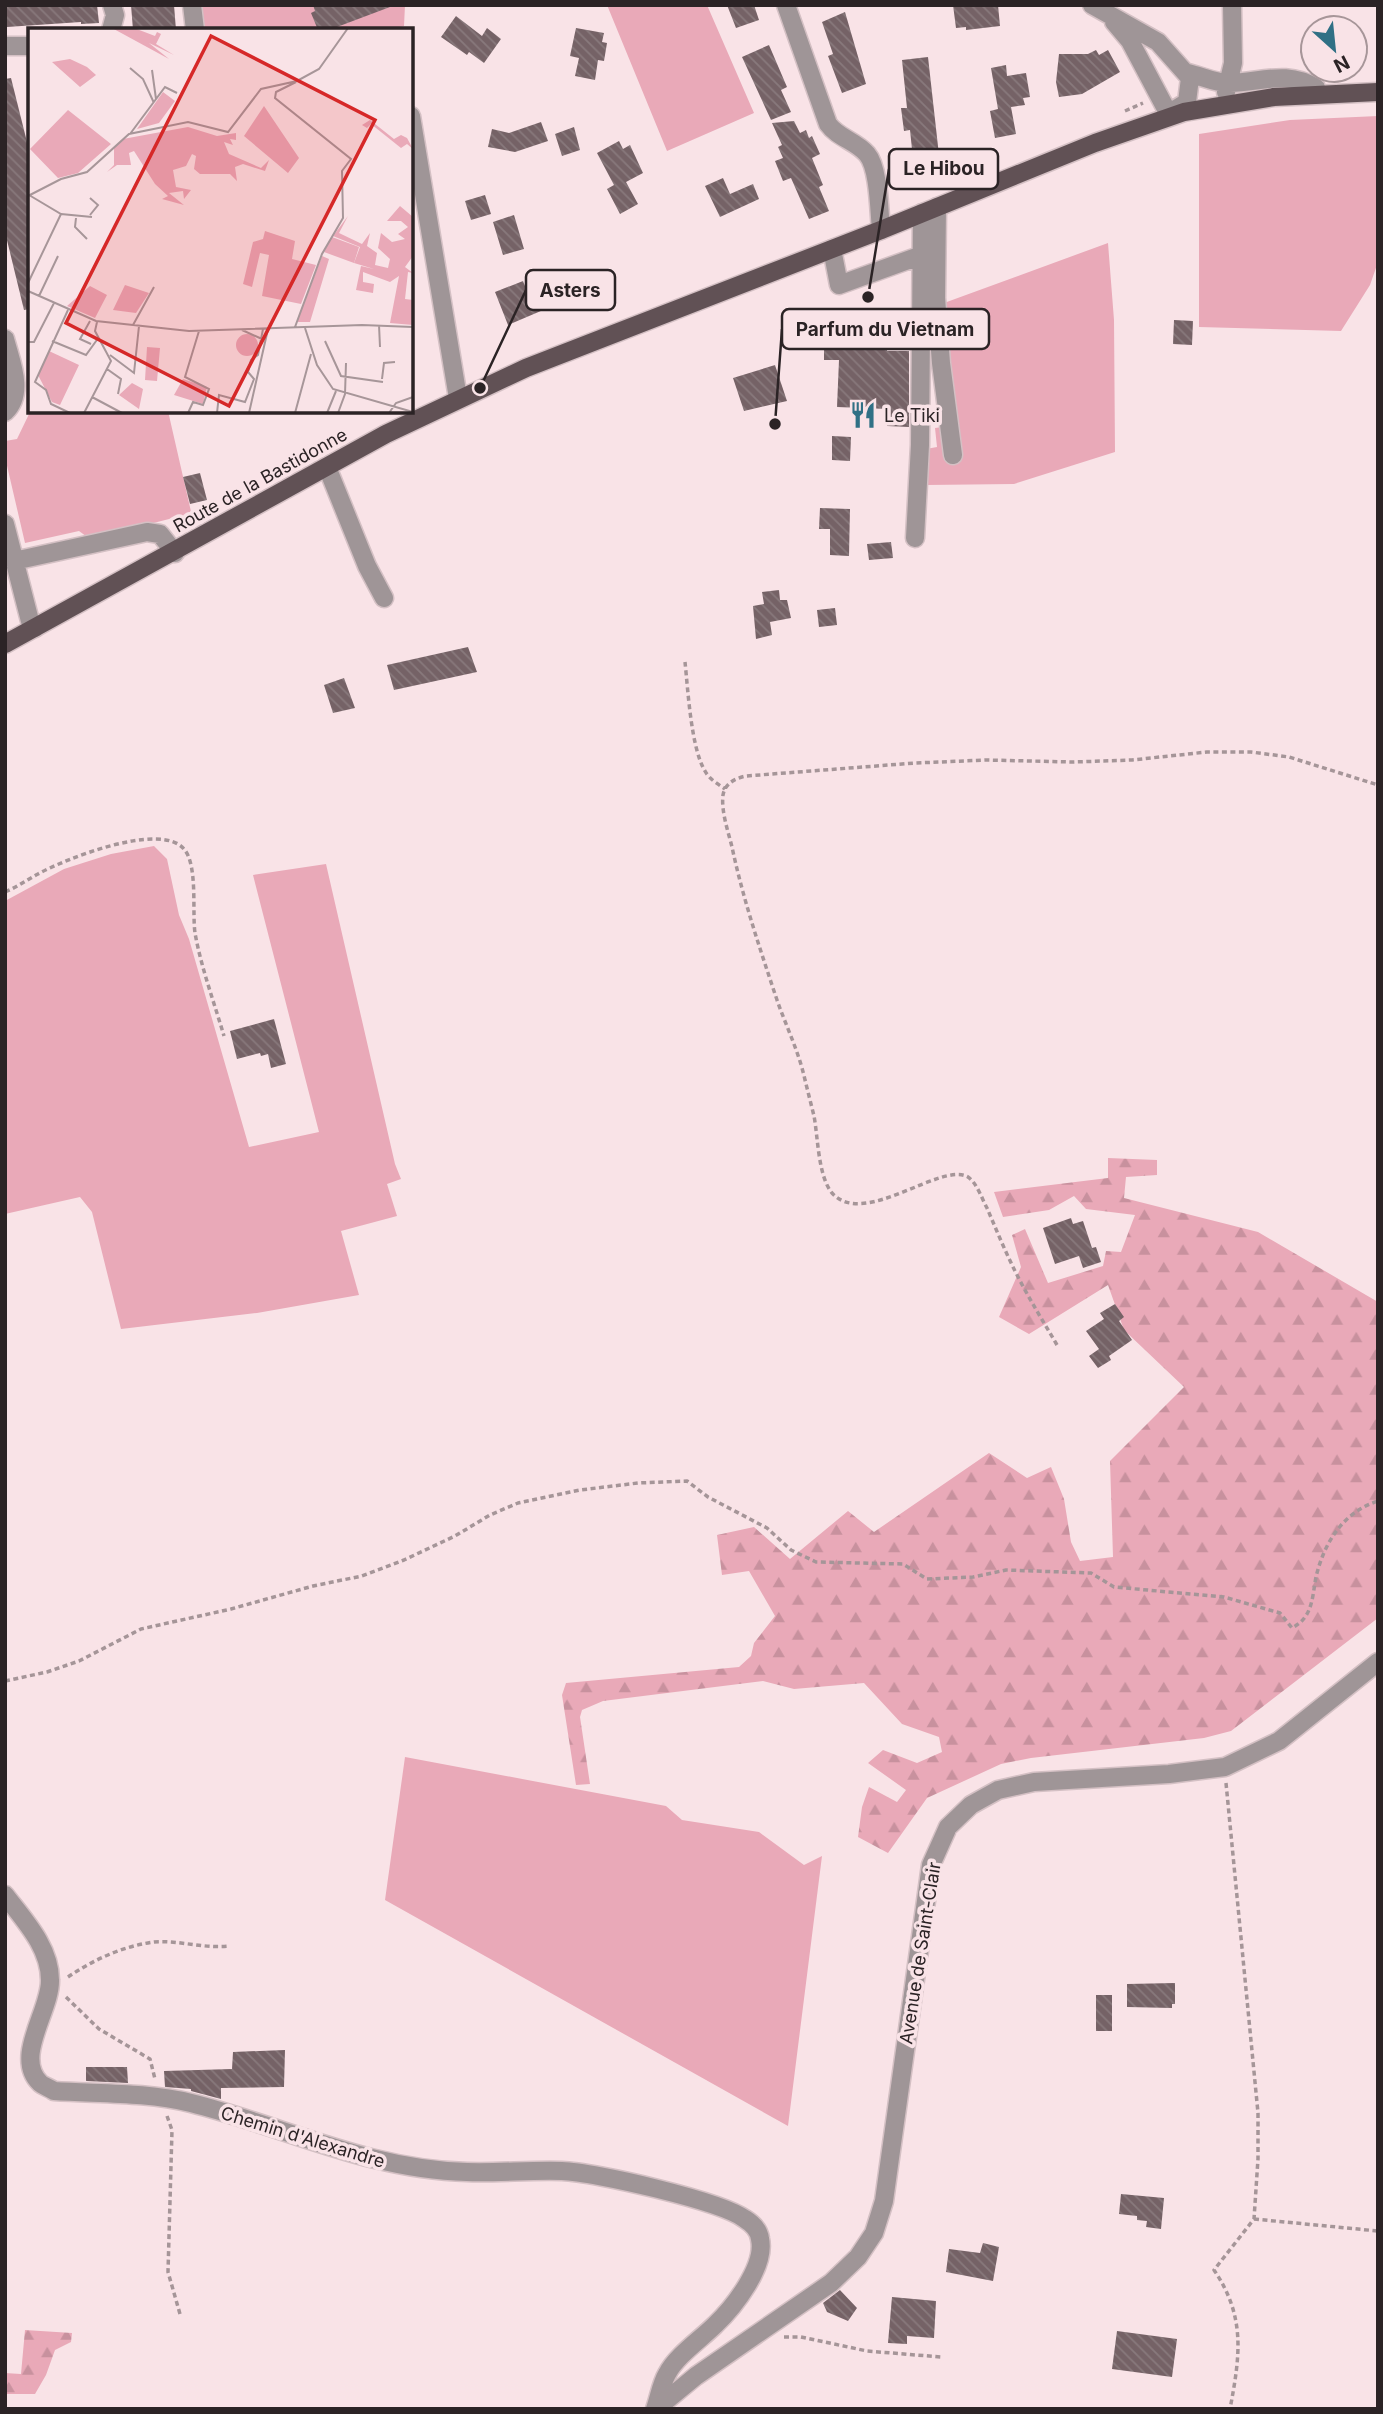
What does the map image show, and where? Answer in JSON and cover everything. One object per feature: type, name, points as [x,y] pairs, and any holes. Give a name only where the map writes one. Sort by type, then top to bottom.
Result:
[{"type":"main road","name":"Route de la Bastidonne","points":[[5,645],[386,434],[526,368],[881,230],[1226,89],[1334,86],[1378,91]]},
{"type":"main road","name":"Route de la Bastidonne","points":[[971,194],[1040,158],[1178,108],[1274,97],[1378,91]]},
{"type":"street","points":[[112,5],[115,15],[112,28]]},
{"type":"street","points":[[192,5],[195,28]]},
{"type":"street","points":[[786,5],[828,124],[835,133],[866,152],[874,165],[881,230]]},
{"type":"street","points":[[1092,5],[1113,11],[1158,42],[1172,60],[1188,73],[1226,89],[1233,63],[1232,5]]},
{"type":"street","points":[[1113,11],[1129,41],[1178,108]]},
{"type":"street","points":[[5,46],[28,46]]},
{"type":"street","points":[[1178,108],[1190,78],[1188,73]]},
{"type":"street","points":[[413,128],[458,398]]},
{"type":"street","points":[[915,538],[920,445],[922,255],[929,210]]},
{"type":"street","points":[[929,210],[941,363],[953,455]]},
{"type":"street","points":[[832,249],[839,285],[922,255]]},
{"type":"street","points":[[5,339],[16,383],[12,405],[5,412]]},
{"type":"street","points":[[327,467],[367,566],[384,598]]},
{"type":"street","points":[[5,524],[34,628]]},
{"type":"street","points":[[14,561],[147,532],[160,534],[174,553]]},
{"type":"street","name":"Avenue de Saint-Clair","points":[[656,2409],[696,2376],[831,2283],[858,2258],[874,2234],[884,2201],[931,1865],[948,1827],[971,1805],[998,1790],[1034,1782],[1169,1774],[1225,1767],[1279,1741],[1378,1662]]},
{"type":"street","points":[[5,1895],[33,1932],[47,1959],[54,1984]]},
{"type":"street","name":"Chemin d'Alexandre","points":[[54,1984],[30,2050],[31,2068],[39,2083],[54,2091],[159,2097],[191,2103],[367,2159],[432,2171],[563,2171],[595,2175],[700,2201],[744,2217],[758,2230],[761,2242],[760,2263],[718,2322],[667,2373],[656,2409]]},
{"type":"path","points":[[685,662],[692,728],[704,770],[725,789]]},
{"type":"path","points":[[1057,1345],[1015,1272],[979,1191],[970,1178],[958,1174],[945,1176],[877,1202],[843,1200],[833,1193],[827,1183],[818,1152],[814,1116],[801,1062],[740,887],[725,819],[725,789],[736,778],[746,776],[854,767],[987,760],[1132,760],[1207,752],[1251,752],[1289,757],[1378,785]]},
{"type":"path","points":[[5,892],[50,869],[111,845],[138,840],[176,843],[186,850],[190,862],[195,934],[224,1036]]},
{"type":"path","points":[[5,1681],[47,1672],[79,1661],[141,1629],[362,1576],[404,1560],[518,1503],[580,1490],[638,1483],[687,1481],[708,1497],[767,1528],[791,1550],[816,1562],[903,1564],[927,1578],[973,1577],[1006,1570],[1091,1573],[1114,1587],[1224,1597],[1280,1613],[1293,1628],[1303,1622],[1311,1606],[1317,1575],[1332,1535],[1350,1514],[1378,1501]]},
{"type":"path","points":[[1225,1767],[1258,2113],[1254,2219],[1214,2270],[1228,2291],[1239,2339],[1237,2372],[1230,2409]]},
{"type":"path","points":[[180,2314],[168,2272],[172,2130],[159,2097],[150,2059],[99,2029],[54,1984],[86,1965],[119,1951],[155,1942],[215,1948],[230,1946]]},
{"type":"path","points":[[1254,2219],[1378,2231]]},
{"type":"path","points":[[772,2339],[801,2337],[867,2351],[941,2357]]},
{"type":"green space","points":[[198,5],[405,5],[404,26],[394,28],[202,28]]},
{"type":"green space","points":[[607,5],[707,5],[754,113],[667,151]]},
{"type":"green space","points":[[1378,116],[1378,262],[1370,285],[1341,331],[1199,327],[1199,134],[1290,120]]},
{"type":"green space","points":[[1108,243],[1114,320],[1115,452],[1014,484],[926,485],[926,449],[937,447],[935,428],[951,426],[944,303]]},
{"type":"green space","points":[[30,413],[168,413],[192,516],[185,520],[181,516],[90,539],[79,531],[25,543],[5,457],[5,441],[17,439]]},
{"type":"green space","points":[[154,846],[167,859],[179,915],[189,939],[249,1147],[319,1132],[253,875],[326,864],[395,1164],[401,1179],[387,1184],[397,1216],[341,1231],[359,1295],[257,1313],[121,1329],[92,1212],[80,1197],[5,1214],[5,901],[64,869],[111,854]]},
{"type":"green space","points":[[1108,1158],[1157,1160],[1157,1175],[1126,1177],[1124,1198],[1258,1232],[1378,1302],[1378,1618],[1231,1731],[1204,1738],[1031,1758],[1001,1764],[927,1798],[888,1853],[858,1837],[862,1807],[869,1787],[897,1802],[906,1790],[868,1763],[883,1750],[917,1763],[942,1752],[939,1737],[902,1724],[864,1683],[794,1689],[763,1681],[603,1701],[582,1710],[580,1717],[590,1784],[576,1785],[562,1695],[566,1683],[739,1667],[751,1656],[754,1643],[775,1616],[749,1571],[722,1575],[717,1535],[754,1527],[790,1559],[848,1511],[874,1532],[989,1453],[1027,1478],[1051,1467],[1064,1499],[1071,1542],[1080,1561],[1113,1557],[1110,1461],[1184,1387],[1124,1330],[1108,1285],[1029,1334],[999,1317],[1021,1267],[1012,1235],[1025,1229],[1048,1283],[1103,1266],[1106,1251],[1121,1252],[1135,1215],[1086,1209],[1074,1196],[1049,1210],[1003,1217],[994,1192],[1108,1178]]},
{"type":"green space","points":[[405,1757],[666,1806],[682,1820],[759,1832],[804,1865],[822,1856],[788,2126],[385,1900]]},
{"type":"green space","points":[[25,2330],[72,2333],[71,2342],[55,2350],[46,2375],[35,2394],[5,2394],[5,2373],[21,2374]]},
{"type":"building","points":[[5,5],[97,5],[99,23],[7,27]]},
{"type":"building","points":[[131,5],[174,5],[176,28],[133,28]]},
{"type":"building","points":[[313,5],[390,5],[334,28],[317,28],[311,13],[315,11]]},
{"type":"building","points":[[727,5],[754,5],[759,20],[736,28]]},
{"type":"building","points":[[953,5],[998,5],[1000,26],[966,30],[966,27],[956,28]]},
{"type":"building","points":[[845,12],[866,84],[842,93],[828,56],[833,54],[822,22]]},
{"type":"building","points":[[456,16],[482,36],[487,28],[501,39],[484,63],[441,37]]},
{"type":"building","points":[[576,28],[604,33],[602,42],[607,43],[604,61],[598,60],[595,80],[575,76],[579,58],[570,56]]},
{"type":"building","points":[[769,45],[787,87],[781,90],[791,112],[771,120],[742,57]]},
{"type":"building","points":[[1096,50],[1099,55],[1108,50],[1120,72],[1082,94],[1059,97],[1056,82],[1059,54],[1088,54]]},
{"type":"building","points":[[928,57],[940,164],[934,165],[935,176],[915,178],[910,130],[904,131],[901,108],[907,108],[902,60]]},
{"type":"building","points":[[1006,65],[1007,76],[1026,73],[1030,97],[1023,98],[1025,105],[1011,107],[1016,134],[995,138],[990,111],[998,109],[991,68]]},
{"type":"building","points":[[11,78],[28,146],[28,309],[24,310],[5,232],[5,79]]},
{"type":"building","points":[[794,121],[800,133],[806,130],[809,138],[812,136],[820,154],[812,158],[823,185],[819,187],[829,211],[809,219],[791,178],[783,181],[775,161],[783,158],[778,147],[782,145],[772,123]]},
{"type":"building","points":[[541,122],[548,141],[515,152],[488,147],[492,129],[509,133]]},
{"type":"building","points":[[574,127],[580,150],[562,156],[555,134]]},
{"type":"building","points":[[619,141],[623,149],[630,145],[643,173],[626,182],[638,204],[620,214],[607,189],[614,185],[597,153]]},
{"type":"building","points":[[723,178],[730,194],[753,184],[759,199],[720,217],[705,186]]},
{"type":"building","points":[[485,195],[491,214],[471,220],[465,201]]},
{"type":"building","points":[[514,215],[524,249],[503,255],[493,222]]},
{"type":"building","points":[[553,280],[562,302],[508,325],[495,292],[523,281],[527,291]]},
{"type":"building","points":[[1174,320],[1193,321],[1192,345],[1173,344]]},
{"type":"building","points":[[869,335],[888,336],[887,351],[909,351],[909,427],[887,426],[888,409],[837,407],[839,360],[824,360],[824,339],[869,341]]},
{"type":"building","points":[[775,365],[787,401],[744,411],[733,378]]},
{"type":"building","points":[[832,436],[851,437],[850,461],[832,460]]},
{"type":"building","points":[[200,473],[207,500],[190,504],[183,477]]},
{"type":"building","points":[[820,508],[850,509],[849,556],[830,555],[830,529],[819,529]]},
{"type":"building","points":[[891,542],[893,558],[869,560],[867,544]]},
{"type":"building","points":[[779,590],[780,600],[787,600],[791,618],[770,622],[772,635],[756,639],[753,606],[764,604],[762,592]]},
{"type":"building","points":[[835,608],[837,625],[819,627],[817,610]]},
{"type":"building","points":[[468,647],[477,672],[394,690],[387,665]]},
{"type":"building","points":[[344,678],[355,708],[333,713],[324,685]]},
{"type":"building","points":[[274,1019],[286,1064],[271,1068],[268,1054],[261,1056],[260,1053],[237,1059],[230,1031]]},
{"type":"building","points":[[1071,1218],[1073,1224],[1083,1221],[1092,1248],[1096,1247],[1101,1262],[1083,1268],[1079,1256],[1055,1264],[1043,1228]]},
{"type":"building","points":[[1115,1304],[1124,1317],[1119,1321],[1132,1340],[1109,1356],[1111,1360],[1098,1368],[1089,1356],[1099,1349],[1086,1331],[1104,1319],[1100,1313]]},
{"type":"building","points":[[1175,1983],[1175,2004],[1172,2004],[1172,2008],[1127,2007],[1127,1984]]},
{"type":"building","points":[[1096,1995],[1112,1995],[1112,2031],[1096,2031]]},
{"type":"building","points":[[285,2050],[284,2087],[221,2088],[221,2099],[191,2089],[165,2087],[164,2071],[232,2069],[233,2052]]},
{"type":"building","points":[[86,2067],[127,2067],[128,2083],[86,2081]]},
{"type":"building","points":[[1121,2194],[1164,2198],[1161,2229],[1146,2227],[1147,2221],[1137,2220],[1137,2216],[1119,2214]]},
{"type":"building","points":[[983,2243],[999,2247],[993,2281],[946,2272],[949,2249],[980,2253]]},
{"type":"building","points":[[840,2290],[857,2308],[848,2321],[827,2312],[823,2303]]},
{"type":"building","points":[[892,2297],[936,2301],[934,2338],[907,2336],[907,2344],[888,2343]]},
{"type":"building","points":[[1117,2331],[1177,2339],[1172,2377],[1112,2369]]},
{"type":"place","name":"Le Hibou","points":[[868,297]]},
{"type":"place","name":"Asters","points":[[480,388]]},
{"type":"place","name":"Le Tiki","points":[[863,415]]},
{"type":"place","name":"Parfum du Vietnam","points":[[775,424]]}]
